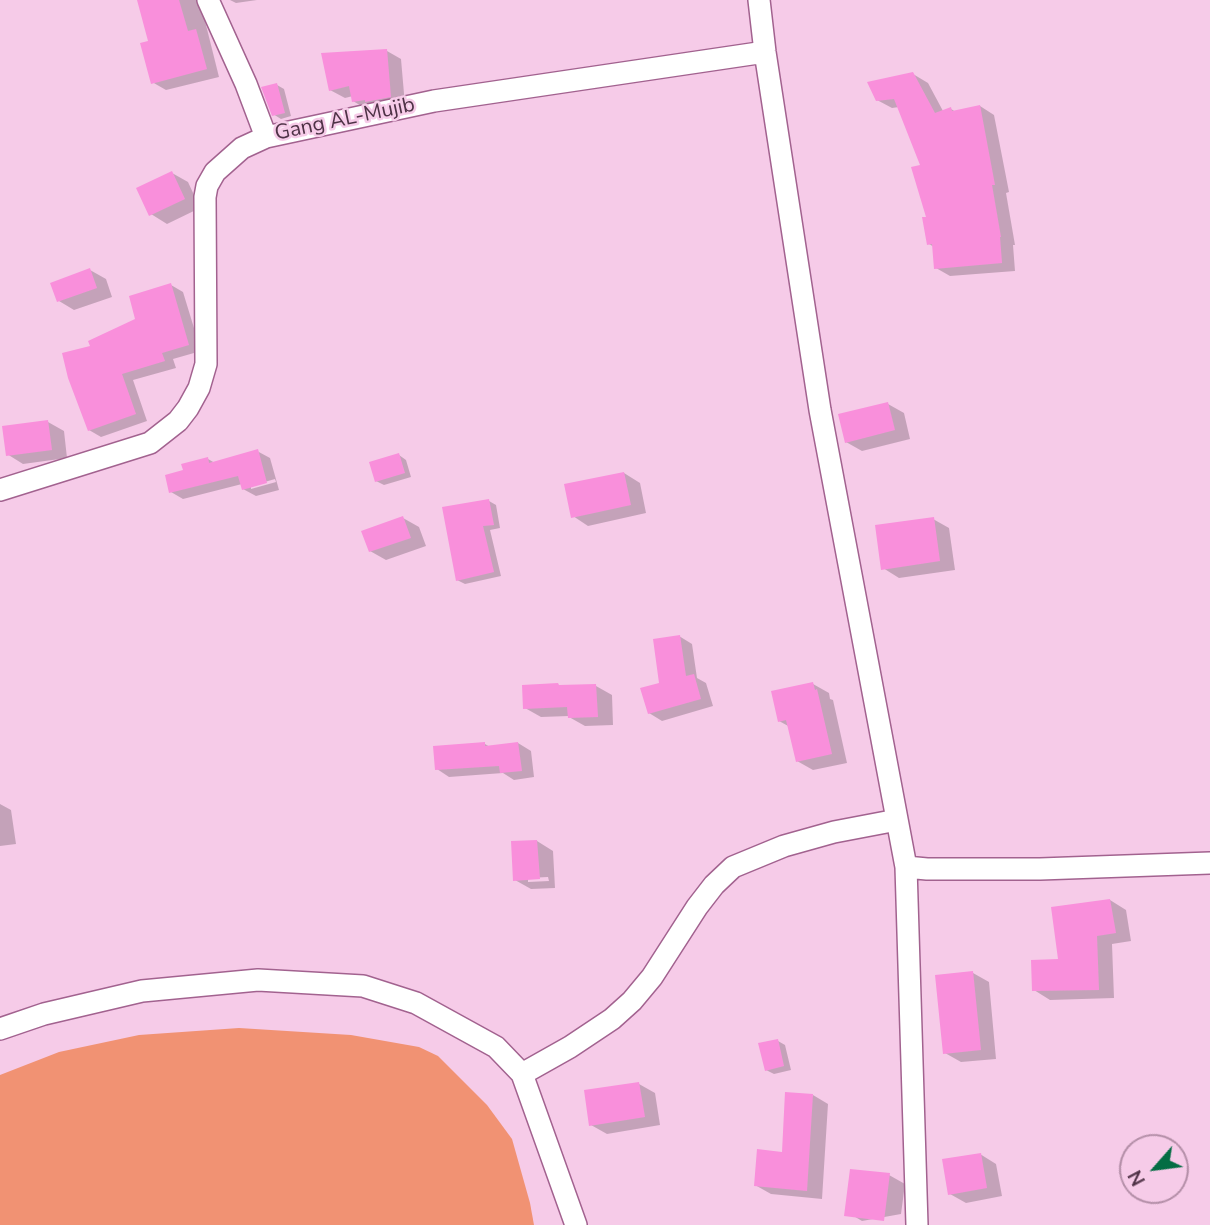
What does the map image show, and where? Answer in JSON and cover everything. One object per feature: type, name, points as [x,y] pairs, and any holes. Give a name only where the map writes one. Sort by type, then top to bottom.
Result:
[{"type":"street","points":[[208,0],[246,84],[266,137]]},
{"type":"street","points":[[759,0],[820,410],[905,867],[917,1225]]},
{"type":"street","name":"Gang AL-Mujib","points":[[0,490],[150,443],[178,421],[188,408],[199,388],[206,364],[207,186],[215,172],[242,148],[266,137],[434,101],[765,52]]},
{"type":"street","points":[[522,1074],[570,1047],[612,1019],[632,1001],[652,977],[697,907],[733,867],[784,846],[834,832],[897,820]]},
{"type":"street","points":[[905,867],[1040,869],[1210,863]]},
{"type":"street","points":[[0,1029],[44,1014],[142,991],[258,980],[363,986],[416,1003],[496,1047],[522,1074],[576,1225]]},
{"type":"shaded area","points":[[239,1028],[351,1035],[419,1047],[438,1056],[487,1105],[512,1139],[534,1225],[0,1225],[0,1075],[59,1052],[139,1035]]},
{"type":"building","points":[[137,0],[179,0],[188,31],[196,29],[207,69],[151,84],[140,43],[148,41]]},
{"type":"building","points":[[387,49],[391,97],[352,102],[349,86],[329,91],[321,53]]},
{"type":"building","points":[[913,72],[935,113],[951,107],[952,111],[980,105],[995,185],[992,185],[1001,237],[1002,263],[934,269],[932,244],[927,245],[922,217],[926,217],[911,167],[920,165],[894,99],[876,101],[867,82]]},
{"type":"building","points":[[277,83],[285,113],[272,116],[261,87]]},
{"type":"building","points":[[172,171],[185,199],[149,216],[136,188]]},
{"type":"building","points":[[90,268],[97,288],[57,302],[50,283]]},
{"type":"building","points":[[171,283],[189,345],[162,353],[165,361],[122,374],[136,414],[88,431],[68,378],[62,353],[90,346],[88,341],[135,319],[129,296]]},
{"type":"building","points":[[888,402],[895,430],[845,443],[838,414]]},
{"type":"building","points":[[48,420],[52,450],[6,456],[2,426]]},
{"type":"building","points":[[258,449],[267,483],[242,490],[238,476],[169,493],[165,475],[183,470],[181,464],[208,457],[209,463]]},
{"type":"building","points":[[399,453],[405,473],[375,482],[369,462]]},
{"type":"building","points":[[624,472],[631,505],[571,518],[564,484]]},
{"type":"building","points":[[489,499],[494,525],[483,526],[494,572],[456,581],[442,507]]},
{"type":"building","points":[[403,516],[411,538],[369,552],[361,531]]},
{"type":"building","points":[[934,517],[940,561],[881,570],[875,525]]},
{"type":"building","points":[[680,635],[686,676],[694,674],[701,699],[648,714],[640,688],[659,683],[653,639]]},
{"type":"building","points":[[813,682],[832,754],[796,762],[786,720],[778,722],[771,691]]},
{"type":"building","points":[[596,684],[598,717],[568,718],[567,707],[523,709],[522,685]]},
{"type":"building","points":[[485,742],[485,746],[518,742],[522,771],[500,773],[499,766],[435,770],[433,746]]},
{"type":"building","points":[[537,840],[540,879],[513,881],[511,841]]},
{"type":"building","points":[[1110,899],[1116,933],[1097,936],[1099,990],[1032,991],[1031,960],[1058,959],[1051,907]]},
{"type":"building","points":[[973,971],[981,1050],[943,1054],[935,975]]},
{"type":"building","points":[[778,1039],[784,1066],[765,1071],[758,1043]]},
{"type":"building","points":[[639,1082],[645,1117],[589,1126],[584,1090]]},
{"type":"building","points":[[785,1092],[813,1094],[807,1191],[754,1186],[757,1149],[782,1152]]},
{"type":"building","points":[[981,1153],[987,1188],[948,1195],[942,1159]]},
{"type":"building","points":[[850,1169],[890,1173],[884,1221],[844,1216]]}]
